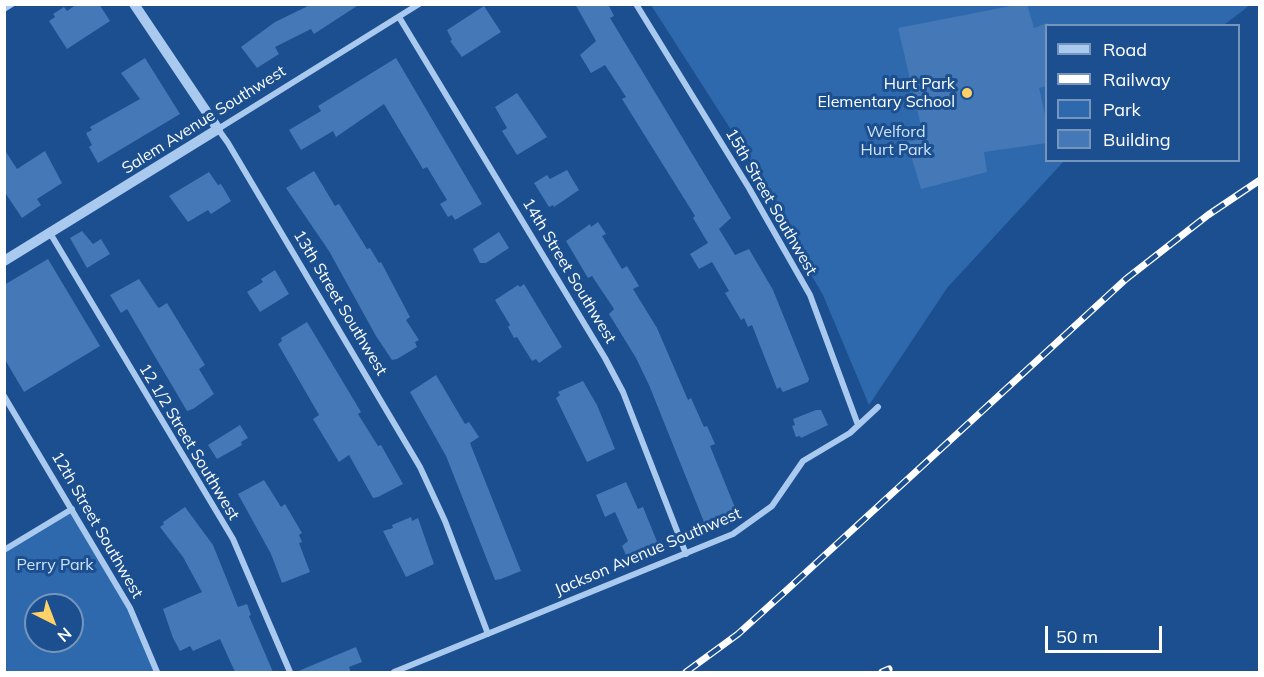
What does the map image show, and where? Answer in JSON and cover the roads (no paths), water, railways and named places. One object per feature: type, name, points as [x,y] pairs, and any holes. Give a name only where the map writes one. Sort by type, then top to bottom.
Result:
[{"type":"street","points":[[4,9],[12,4]]},
{"type":"street","name":"13th Street Southwest","points":[[134,4],[218,129],[420,467],[445,521],[488,634]]},
{"type":"street","name":"Salem Avenue Southwest","points":[[4,261],[419,4]]},
{"type":"street","name":"15th Street Southwest","points":[[636,4],[749,188],[810,295],[858,425]]},
{"type":"street","name":"14th Street Southwest","points":[[399,17],[605,358],[623,392],[686,554]]},
{"type":"street","name":"12 1/2 Street Southwest","points":[[50,233],[233,539],[290,672]]},
{"type":"street","name":"12th Street Southwest","points":[[4,396],[130,608],[157,672]]},
{"type":"street","name":"Jackson Avenue Southwest","points":[[394,672],[733,534],[754,522],[772,506],[803,461],[858,425],[878,407]]},
{"type":"street","points":[[4,550],[72,508]]},
{"type":"railway","points":[[686,672],[738,634],[1126,279],[1208,215],[1260,180]]},
{"type":"railway","points":[[882,672],[889,669]]},
{"type":"place","name":"Hurt Park Elementary School","points":[[967,93]]},
{"type":"park label","name":"Welford Hurt Park","points":[[896,141]]},
{"type":"park label","name":"Perry Park","points":[[55,565]]}]
